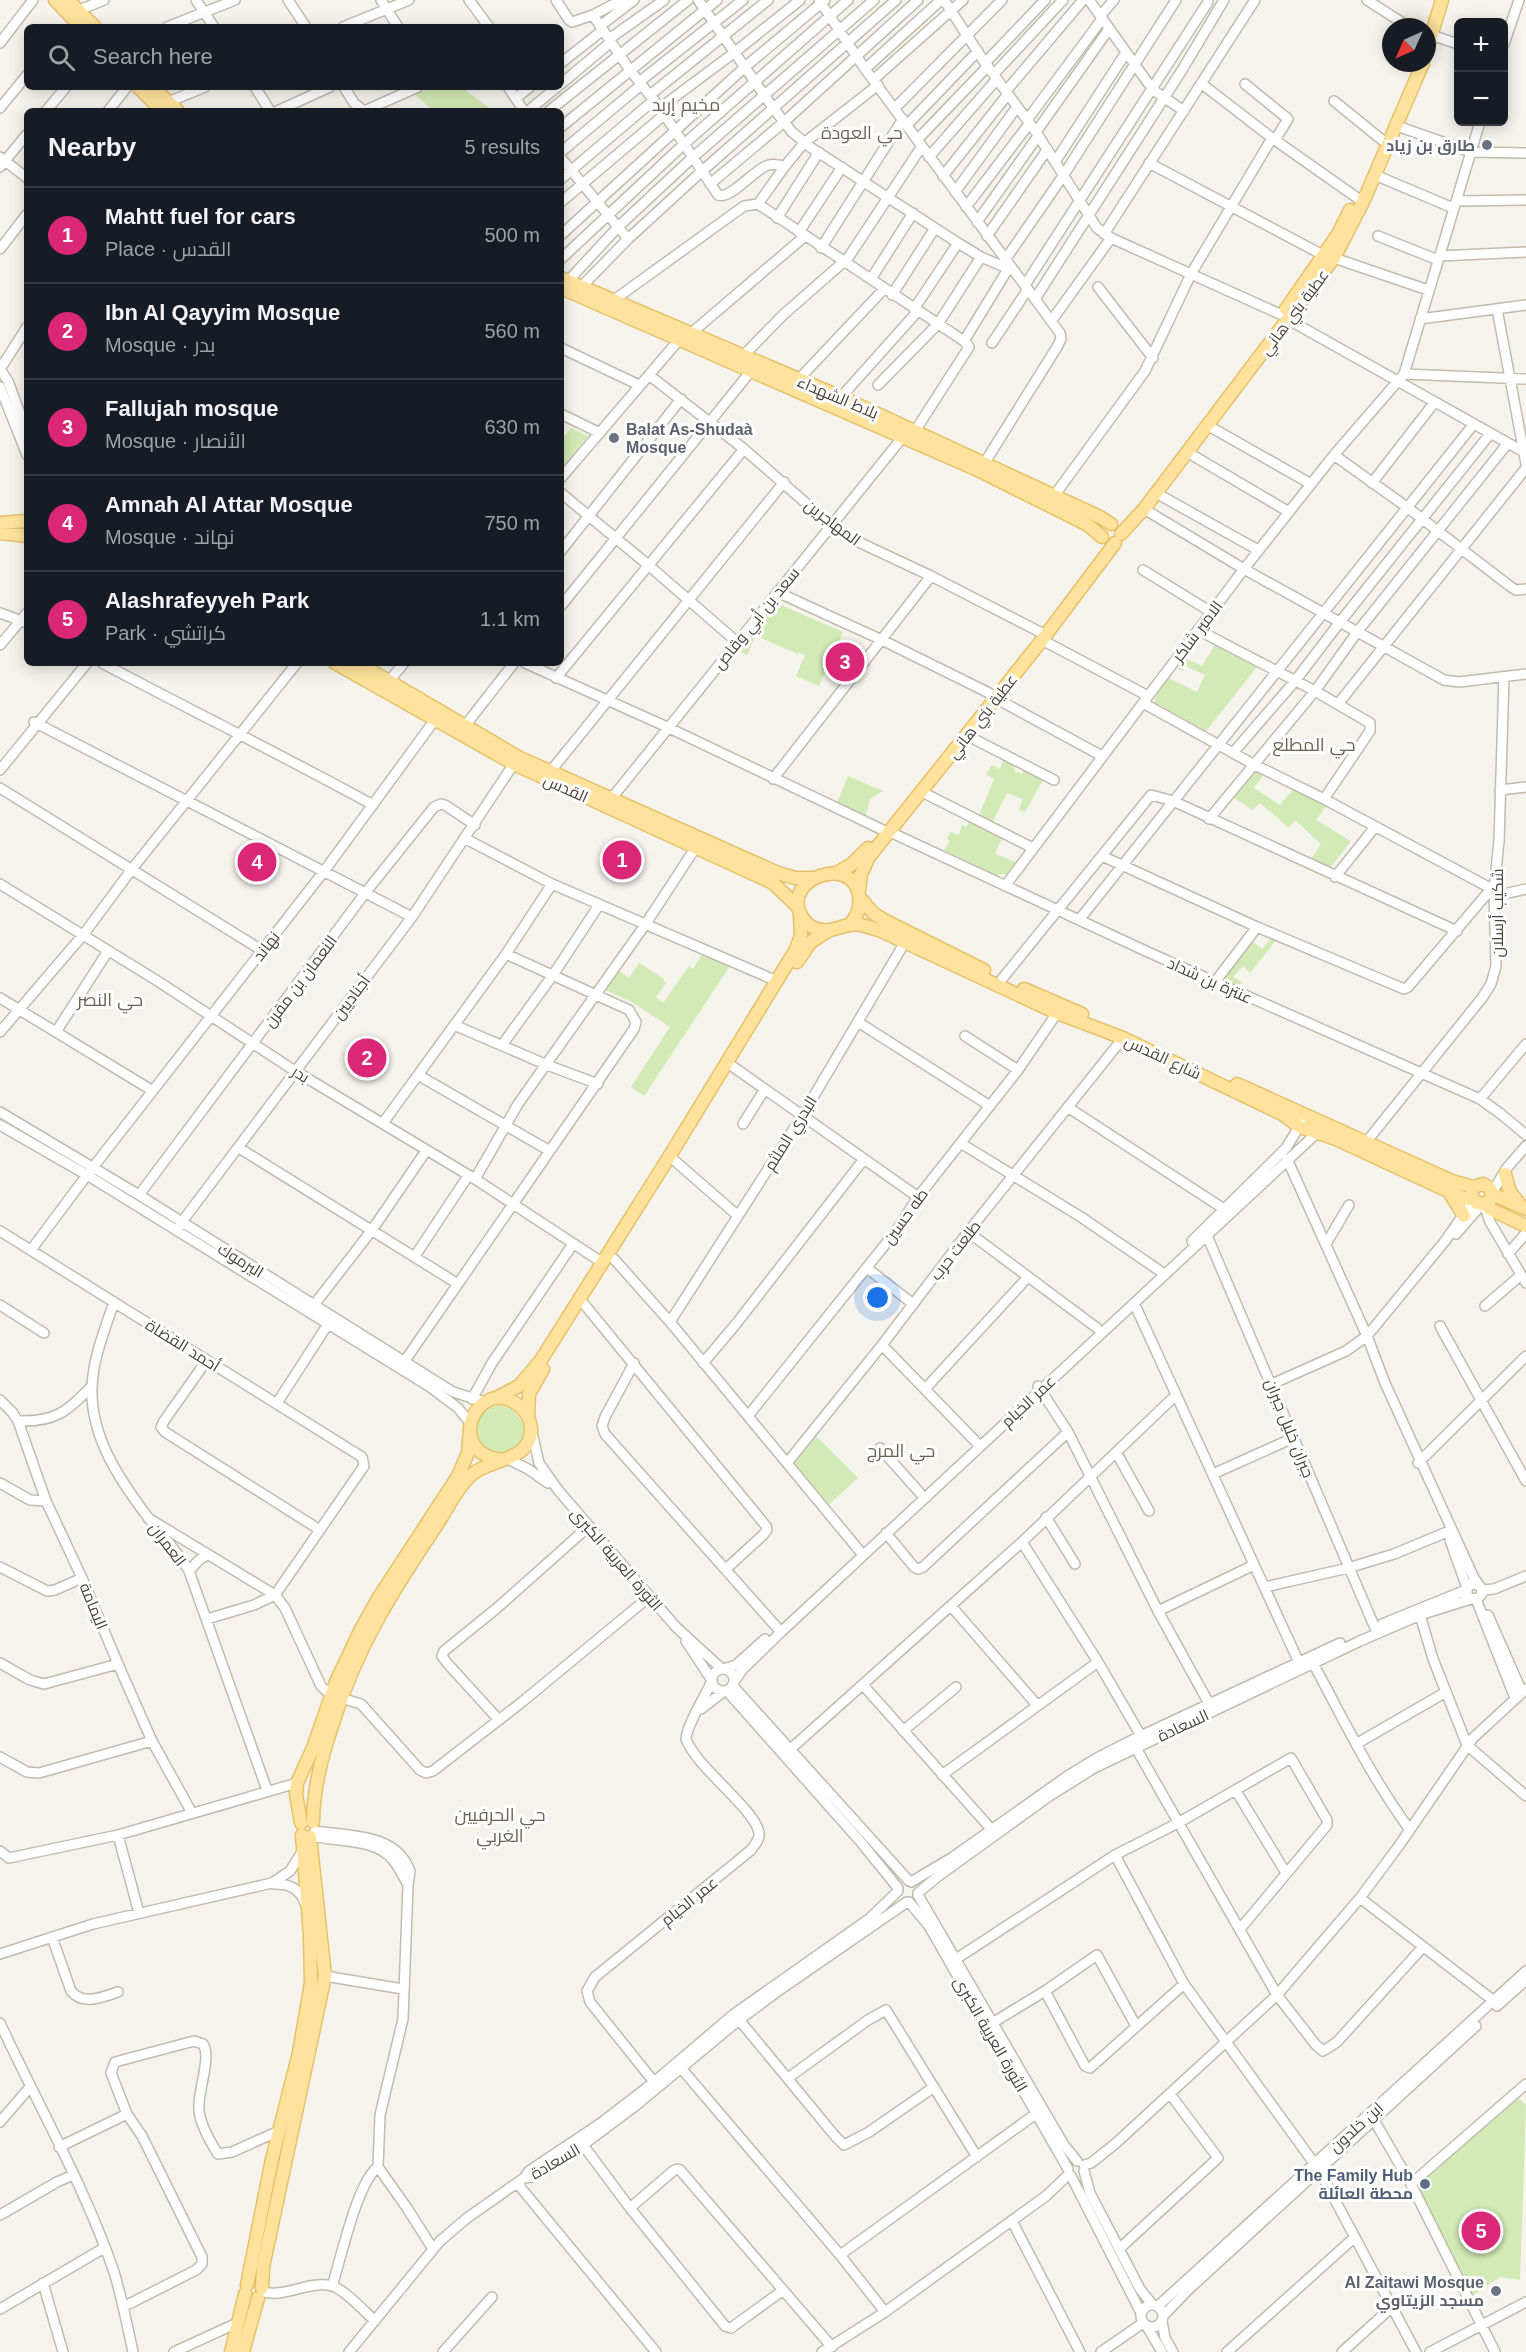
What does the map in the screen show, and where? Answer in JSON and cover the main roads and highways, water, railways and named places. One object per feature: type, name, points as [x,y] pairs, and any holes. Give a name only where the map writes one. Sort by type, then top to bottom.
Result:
[{"type":"main road","points":[[55,0],[75,21]]},
{"type":"main road","points":[[68,0],[75,21]]},
{"type":"main road","points":[[1432,18],[1435,0]]},
{"type":"main road","points":[[1434,18],[1442,0]]},
{"type":"main road","points":[[1360,200],[1410,72]]},
{"type":"main road","name":"عطية بني هاني","points":[[859,895],[864,865],[886,831],[922,792],[966,735],[993,696],[1041,636],[1112,534],[1144,509],[1329,257],[1375,175],[1419,72]]},
{"type":"main road","points":[[142,90],[169,108]]},
{"type":"main road","points":[[155,90],[169,108]]},
{"type":"main road","points":[[564,283],[613,305]]},
{"type":"main road","name":"بلاط الشهداء","points":[[564,283],[581,287],[613,305],[684,338],[742,357],[841,397],[915,431],[982,467],[1054,496],[1112,534]]},
{"type":"main road","points":[[684,338],[902,438],[982,467],[1088,525],[1112,534],[1161,476],[1285,318]]},
{"type":"main road","points":[[0,523],[24,521]]},
{"type":"main road","points":[[0,533],[24,536]]},
{"type":"main road","name":"القدس","points":[[340,666],[434,721],[772,883],[799,910]]},
{"type":"main road","name":"القدس","points":[[363,666],[516,761],[550,772],[778,873],[795,878],[813,878]]},
{"type":"main road","points":[[231,2352],[279,2131],[299,2053],[311,1983],[310,1935],[302,1852],[309,1831],[336,1696],[383,1607],[448,1506],[471,1475],[485,1466],[505,1460],[525,1447],[530,1437],[527,1400],[532,1386],[584,1304],[799,944],[802,929],[799,910],[801,890],[813,878],[837,873],[859,858],[886,831],[993,696]]},
{"type":"main road","points":[[837,873],[848,877],[873,913],[1002,979],[1367,1141],[1482,1197],[1524,1208]]},
{"type":"main road","points":[[243,2352],[261,2293],[263,2267],[325,1976],[309,1831],[296,1789],[313,1748],[371,1611],[458,1476],[468,1453],[471,1417],[490,1400],[519,1386],[535,1367],[675,1161],[806,948],[828,931],[849,925],[858,913],[859,895]]},
{"type":"main road","points":[[799,910],[808,924],[828,931]]},
{"type":"main road","name":"شارع القدس","points":[[849,925],[875,929],[1057,1013],[1123,1038],[1282,1114],[1300,1126],[1336,1139],[1463,1198],[1482,1197],[1490,1209],[1526,1226]]},
{"type":"main road","points":[[1506,1172],[1510,1192],[1524,1208]]},
{"type":"main road","points":[[1448,1191],[1464,1216]]},
{"type":"main road","points":[[490,1400],[505,1399],[515,1402],[523,1409],[529,1422]]},
{"type":"main road","points":[[470,1429],[473,1444],[480,1453],[490,1459],[505,1460]]},
{"type":"main road","points":[[296,1789],[308,1782],[315,1794]]},
{"type":"main road","points":[[246,2289],[254,2282],[261,2293]]},
{"type":"place","name":"طارق بن زياد","points":[[1487,145]]},
{"type":"place","name":"Balat As-Shudaà Mosque","points":[[614,438]]},
{"type":"place","name":"Fallujah mosque","points":[[845,662]]},
{"type":"place","name":"Mahtt fuel for cars","points":[[622,860]]},
{"type":"place","name":"Amnah Al Attar Mosque","points":[[257,862]]},
{"type":"place","name":"Ibn Al Qayyim Mosque","points":[[367,1058]]},
{"type":"place","name":"The Family Hub محطة العائلة","points":[[1425,2184]]},
{"type":"place","name":"Alashrafeyyeh Park","points":[[1481,2231]]},
{"type":"place","name":"Al Zaitawi Mosque مسجد الزيتاوي","points":[[1496,2291]]},
{"type":"district","name":"مخيم إربد","points":[[686,105]]},
{"type":"district","name":"حي العودة","points":[[862,133]]},
{"type":"district","name":"حي المطلع","points":[[1314,745]]},
{"type":"district","name":"حي النصر","points":[[110,1000]]},
{"type":"district","name":"حي المرج","points":[[901,1451]]},
{"type":"district","name":"حي الحرفيين الغربي","points":[[500,1825]]}]
